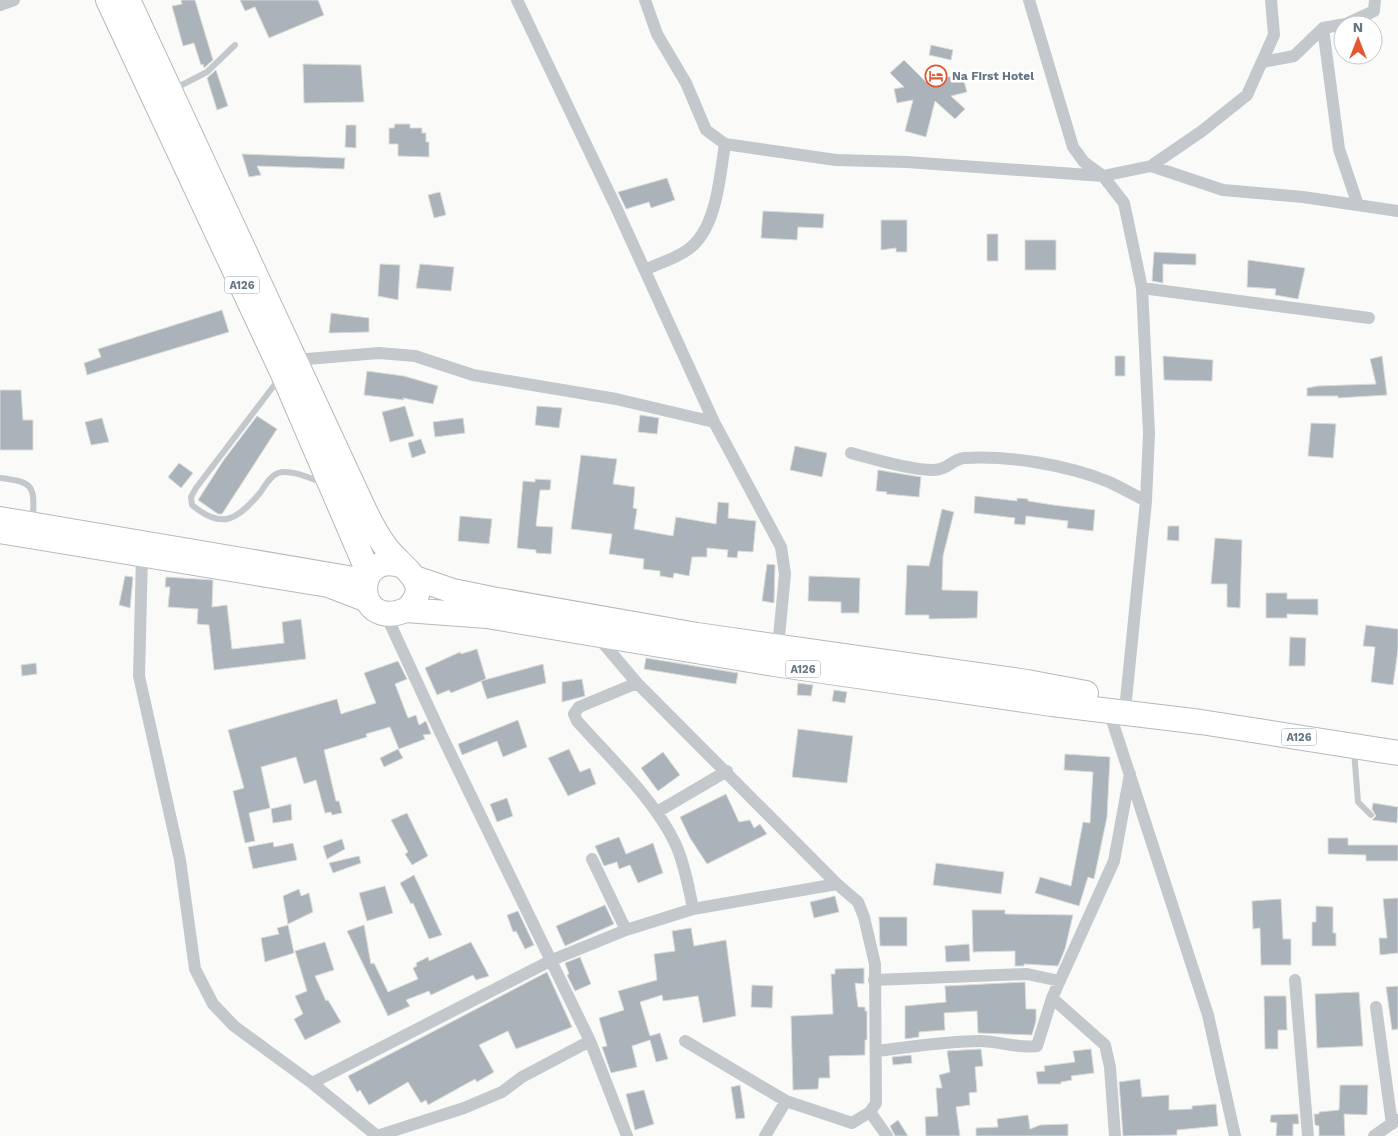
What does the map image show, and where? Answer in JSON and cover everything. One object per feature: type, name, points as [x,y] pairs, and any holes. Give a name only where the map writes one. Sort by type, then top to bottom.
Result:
[{"type":"highway","name":"A126","points":[[108,0],[289,367],[370,521],[388,550],[409,572]]},
{"type":"highway","name":"A126","points":[[128,0],[171,91],[289,367],[332,486],[379,596]]},
{"type":"highway","name":"A126","points":[[379,596],[374,568],[388,562],[453,591],[492,599],[778,647],[1028,682],[1118,705]]},
{"type":"highway","points":[[379,596],[416,596],[409,572]]},
{"type":"highway","name":"A126","points":[[379,596],[477,615],[774,664],[1118,705],[1170,709],[1201,722],[1398,753]]},
{"type":"main road","points":[[0,517],[33,522],[379,596]]},
{"type":"main road","points":[[0,534],[379,596]]},
{"type":"street","points":[[0,5],[14,0]]},
{"type":"street","points":[[517,0],[645,270],[714,422],[781,547],[786,574],[778,647]]},
{"type":"street","points":[[645,0],[657,34],[686,84],[706,130],[725,144],[836,160],[907,162],[1103,176],[1151,166],[1202,131],[1247,95],[1274,35],[1271,0]]},
{"type":"street","points":[[1029,0],[1073,148],[1084,162],[1103,176],[1124,203],[1142,288],[1149,434],[1146,501],[1118,705],[1130,774],[1208,1015],[1235,1136]]},
{"type":"street","points":[[1263,62],[1294,56],[1323,28],[1346,24],[1374,11],[1375,0]]},
{"type":"street","points":[[1323,28],[1339,149],[1358,205]]},
{"type":"street","points":[[645,270],[690,248],[706,228],[716,200],[725,144]]},
{"type":"street","points":[[1151,166],[1223,190],[1303,197],[1398,211]]},
{"type":"street","points":[[1142,288],[1369,318]]},
{"type":"street","points":[[289,367],[379,353],[415,356],[474,376],[616,399],[714,422]]},
{"type":"street","points":[[851,453],[924,469],[941,469],[951,462],[962,458],[1019,460],[1084,473],[1109,482],[1146,501]]},
{"type":"street","points":[[142,556],[138,676],[180,860],[195,969],[213,1004],[234,1026],[312,1083],[377,1136],[464,1108],[502,1092],[522,1077],[590,1041]]},
{"type":"street","points":[[379,596],[445,743],[590,1041],[627,1136]]},
{"type":"street","points":[[596,635],[637,683],[837,884],[858,902],[864,917],[875,964],[876,1103],[870,1112],[852,1123],[786,1101],[685,1041]]},
{"type":"street","points":[[637,683],[579,707],[574,714],[577,720],[657,812],[676,844],[693,909]]},
{"type":"street","points":[[657,812],[726,771]]},
{"type":"street","points":[[877,1051],[959,1041],[987,1041],[1021,1048],[1037,1046],[1052,998],[1114,861],[1130,774]]},
{"type":"street","points":[[592,858],[626,930]]},
{"type":"street","points":[[312,1083],[552,960],[626,930],[693,909],[837,884]]},
{"type":"street","points":[[874,980],[1027,974],[1060,981]]},
{"type":"street","points":[[1295,980],[1308,1136]]},
{"type":"street","points":[[1052,998],[1105,1045],[1110,1067],[1115,1136]]},
{"type":"street","points":[[1374,1136],[1395,1122],[1376,1007]]},
{"type":"street","points":[[765,1136],[786,1101]]},
{"type":"street","points":[[870,1112],[887,1136]]},
{"type":"lane","points":[[171,91],[206,72],[235,46]]},
{"type":"lane","points":[[289,367],[196,488],[191,497],[192,505],[209,518],[223,520],[239,515],[270,479],[278,474],[287,472],[332,486]]},
{"type":"lane","points":[[0,478],[22,480],[31,488],[34,496],[33,522]]},
{"type":"lane","points":[[1353,746],[1358,802],[1371,815]]},
{"type":"building","points":[[181,0],[195,0],[213,60],[204,68],[203,64],[201,65],[194,43],[183,46],[172,6],[182,4]]},
{"type":"building","points":[[240,0],[318,0],[324,15],[269,38],[255,7],[245,11]]},
{"type":"building","points":[[931,45],[953,50],[951,60],[929,55]]},
{"type":"building","points":[[904,60],[926,82],[962,74],[967,92],[951,96],[965,109],[955,119],[935,101],[926,137],[905,131],[913,100],[897,103],[894,89],[904,87],[890,73]]},
{"type":"building","points":[[303,64],[361,65],[364,102],[304,103]]},
{"type":"building","points":[[216,70],[228,106],[217,110],[207,78]]},
{"type":"building","points":[[395,124],[410,124],[410,128],[422,128],[422,133],[426,133],[426,142],[429,142],[429,157],[398,156],[398,144],[389,144],[389,128],[394,128]]},
{"type":"building","points":[[346,125],[356,125],[356,148],[345,147]]},
{"type":"building","points":[[242,154],[345,158],[344,169],[257,166],[261,175],[249,177]]},
{"type":"building","points":[[667,178],[675,200],[651,208],[649,202],[626,209],[618,192]]},
{"type":"building","points":[[440,192],[446,215],[434,218],[428,195]]},
{"type":"building","points":[[763,211],[824,214],[823,228],[798,227],[797,240],[761,238]]},
{"type":"building","points":[[881,220],[907,220],[907,252],[896,252],[896,248],[881,250]]},
{"type":"building","points":[[987,234],[998,234],[998,261],[987,261]]},
{"type":"building","points":[[1025,240],[1056,240],[1056,270],[1025,270]]},
{"type":"building","points":[[1154,252],[1196,254],[1196,265],[1163,264],[1163,283],[1152,281]]},
{"type":"building","points":[[1248,260],[1305,268],[1298,299],[1275,295],[1276,289],[1247,287]]},
{"type":"building","points":[[380,264],[400,265],[398,300],[378,296]]},
{"type":"building","points":[[420,264],[454,267],[451,291],[416,288]]},
{"type":"building","points":[[222,310],[229,332],[87,375],[84,363],[101,357],[98,349]]},
{"type":"building","points":[[331,313],[369,318],[369,332],[329,333]]},
{"type":"building","points":[[1115,356],[1125,356],[1125,376],[1115,376]]},
{"type":"building","points":[[1163,356],[1213,360],[1212,381],[1164,380]]},
{"type":"building","points":[[1382,356],[1387,395],[1338,398],[1338,396],[1307,396],[1307,388],[1318,386],[1376,384],[1370,359]]},
{"type":"building","points":[[367,371],[404,376],[438,386],[433,404],[403,398],[404,400],[364,395]]},
{"type":"building","points":[[0,390],[21,390],[23,420],[33,420],[33,450],[0,450]]},
{"type":"building","points":[[405,406],[414,436],[390,442],[382,412]]},
{"type":"building","points":[[537,406],[562,408],[559,428],[535,425]]},
{"type":"building","points":[[640,415],[659,418],[657,434],[638,432]]},
{"type":"building","points":[[257,416],[277,429],[222,514],[218,514],[198,500],[223,461]]},
{"type":"building","points":[[102,418],[109,442],[91,445],[85,422]]},
{"type":"building","points":[[463,418],[465,433],[435,437],[433,422]]},
{"type":"building","points":[[1311,423],[1336,424],[1333,458],[1308,456]]},
{"type":"building","points":[[421,439],[426,453],[412,458],[408,443]]},
{"type":"building","points":[[795,446],[827,453],[822,477],[790,470]]},
{"type":"building","points":[[581,455],[617,459],[613,484],[635,487],[633,508],[637,509],[634,529],[673,536],[676,517],[716,524],[718,502],[729,503],[728,518],[756,521],[753,552],[738,551],[737,558],[727,557],[728,550],[707,548],[707,557],[692,557],[689,576],[674,573],[673,578],[660,576],[660,571],[643,569],[644,559],[609,554],[612,534],[571,529]]},
{"type":"building","points":[[179,463],[193,473],[181,488],[168,477]]},
{"type":"building","points":[[878,470],[921,477],[919,497],[886,494],[887,492],[876,491]]},
{"type":"building","points":[[535,479],[551,480],[550,490],[540,490],[536,526],[553,527],[551,554],[536,553],[536,550],[517,548],[523,481],[535,482]]},
{"type":"building","points":[[975,496],[1017,501],[1017,498],[1028,499],[1028,501],[1095,510],[1093,531],[1067,528],[1068,521],[1026,516],[1025,525],[1014,524],[1015,518],[974,513]]},
{"type":"building","points":[[942,509],[954,512],[943,556],[942,590],[978,591],[977,618],[929,619],[929,615],[905,615],[907,565],[929,566]]},
{"type":"building","points":[[460,516],[492,519],[489,544],[458,541]]},
{"type":"building","points":[[1168,526],[1179,526],[1179,541],[1167,540]]},
{"type":"building","points":[[1215,538],[1242,540],[1240,608],[1227,607],[1227,584],[1211,584]]},
{"type":"building","points":[[767,564],[775,565],[774,603],[762,601]]},
{"type":"building","points":[[125,576],[133,577],[130,608],[119,605]]},
{"type":"building","points":[[809,576],[860,578],[859,613],[841,613],[841,602],[808,601]]},
{"type":"building","points":[[166,577],[213,580],[212,607],[227,605],[232,649],[284,643],[282,622],[301,619],[306,659],[214,670],[209,625],[197,624],[198,609],[168,607],[170,587],[165,587]]},
{"type":"building","points":[[1266,593],[1287,593],[1287,599],[1318,599],[1318,615],[1287,614],[1287,618],[1266,618]]},
{"type":"building","points":[[1366,625],[1398,629],[1398,650],[1393,685],[1371,682],[1375,647],[1363,646]]},
{"type":"building","points":[[1290,637],[1306,638],[1305,666],[1289,666]]},
{"type":"building","points":[[477,649],[486,679],[451,693],[449,690],[437,695],[425,668],[460,652],[461,654]]},
{"type":"building","points":[[646,658],[738,673],[736,684],[644,669]]},
{"type":"building","points":[[398,661],[407,679],[395,684],[408,718],[416,715],[419,725],[426,721],[431,734],[423,735],[425,739],[399,749],[390,727],[366,734],[367,737],[324,750],[336,801],[339,801],[342,813],[332,815],[331,812],[325,813],[316,780],[304,784],[296,757],[261,767],[270,808],[249,813],[255,841],[245,843],[233,791],[244,788],[228,730],[337,699],[341,714],[376,703],[364,673]]},
{"type":"building","points":[[36,663],[37,674],[22,676],[21,665]]},
{"type":"building","points":[[543,664],[546,683],[487,699],[481,681]]},
{"type":"building","points":[[582,679],[585,696],[562,702],[562,682]]},
{"type":"building","points":[[798,683],[813,685],[811,696],[797,695]]},
{"type":"building","points":[[834,690],[847,692],[845,703],[832,701]]},
{"type":"building","points":[[518,720],[527,747],[503,757],[497,741],[462,755],[458,744]]},
{"type":"building","points":[[798,729],[853,736],[847,783],[792,777]]},
{"type":"building","points":[[398,749],[403,758],[384,767],[380,758]]},
{"type":"building","points":[[569,749],[580,772],[590,768],[596,784],[568,796],[548,758]]},
{"type":"building","points":[[663,752],[680,775],[658,791],[641,768]]},
{"type":"building","points":[[1065,754],[1110,757],[1107,817],[1094,879],[1088,877],[1079,906],[1035,893],[1040,877],[1071,886],[1083,822],[1090,823],[1093,772],[1064,770]]},
{"type":"building","points":[[726,794],[739,822],[750,820],[754,828],[760,824],[767,834],[707,864],[690,838],[680,817]]},
{"type":"building","points":[[507,798],[513,816],[497,822],[490,804]]},
{"type":"building","points":[[1373,803],[1398,807],[1397,823],[1372,820],[1376,816],[1372,809]]},
{"type":"building","points":[[291,804],[292,820],[273,823],[271,809]]},
{"type":"building","points":[[407,813],[428,856],[412,865],[405,854],[408,852],[391,820]]},
{"type":"building","points":[[619,837],[626,854],[653,843],[663,873],[638,883],[630,865],[619,869],[617,862],[604,866],[595,846]]},
{"type":"building","points":[[1328,838],[1348,838],[1348,845],[1398,845],[1398,861],[1366,861],[1366,855],[1328,854]]},
{"type":"building","points":[[342,839],[345,849],[327,859],[323,846]]},
{"type":"building","points":[[273,842],[274,847],[293,843],[297,860],[253,869],[248,847]]},
{"type":"building","points":[[359,856],[361,863],[333,873],[329,863]]},
{"type":"building","points":[[936,863],[1004,872],[1001,894],[933,885]]},
{"type":"building","points":[[414,875],[442,935],[429,939],[413,903],[411,904],[400,883]]},
{"type":"building","points":[[385,886],[393,913],[367,921],[359,893]]},
{"type":"building","points":[[299,889],[301,896],[309,893],[313,912],[288,924],[283,896]]},
{"type":"building","points":[[835,896],[839,912],[814,918],[810,902]]},
{"type":"building","points":[[1398,898],[1398,953],[1380,955],[1379,938],[1387,938],[1383,899]]},
{"type":"building","points":[[1281,899],[1283,939],[1291,939],[1291,965],[1261,965],[1260,928],[1253,929],[1252,901]]},
{"type":"building","points":[[605,905],[614,924],[565,946],[556,926]]},
{"type":"building","points":[[1316,906],[1333,907],[1333,933],[1336,933],[1336,946],[1312,946],[1312,922],[1316,922]]},
{"type":"building","points":[[972,910],[1005,910],[1005,914],[1073,915],[1065,949],[1058,966],[1024,964],[1024,966],[1015,966],[1015,951],[973,952]]},
{"type":"building","points":[[518,911],[534,945],[525,949],[516,931],[513,932],[507,915]]},
{"type":"building","points":[[879,917],[907,917],[907,946],[880,946]]},
{"type":"building","points":[[288,925],[294,953],[265,962],[261,938],[279,934],[277,928]]},
{"type":"building","points":[[364,925],[371,964],[374,963],[388,992],[418,979],[413,968],[417,966],[416,963],[428,957],[429,961],[471,942],[489,976],[476,980],[473,975],[431,995],[429,991],[406,1000],[410,1006],[388,1016],[347,931]]},
{"type":"building","points":[[691,928],[694,946],[726,940],[736,1016],[703,1023],[698,996],[663,1001],[662,995],[640,1002],[650,1036],[660,1033],[668,1059],[656,1062],[650,1040],[632,1046],[637,1067],[611,1073],[602,1047],[607,1046],[599,1018],[624,1010],[618,991],[657,980],[654,954],[675,951],[672,931]]},
{"type":"building","points":[[325,942],[334,970],[315,976],[326,1001],[328,1000],[341,1022],[305,1040],[294,1019],[303,1014],[295,996],[307,991],[295,951]]},
{"type":"building","points":[[969,944],[970,961],[946,962],[945,946]]},
{"type":"building","points":[[580,957],[591,984],[575,991],[567,975],[569,974],[565,963]]},
{"type":"building","points":[[864,968],[864,984],[855,983],[858,1007],[865,1007],[865,1011],[867,1011],[865,1055],[829,1056],[830,1078],[819,1078],[818,1089],[793,1090],[791,1016],[833,1014],[831,974],[835,974],[835,969]]},
{"type":"building","points":[[547,972],[572,1027],[516,1049],[508,1031],[479,1045],[494,1072],[477,1082],[475,1079],[428,1105],[426,1100],[421,1103],[408,1082],[369,1105],[360,1090],[357,1092],[348,1076]]},
{"type":"building","points":[[1025,982],[1026,1009],[1036,1009],[1036,1021],[1032,1035],[978,1033],[977,1011],[944,1013],[945,1030],[919,1032],[919,1037],[905,1039],[905,1006],[946,1002],[945,986]]},
{"type":"building","points":[[752,985],[773,986],[772,1008],[751,1007]]},
{"type":"building","points":[[1398,986],[1398,1029],[1392,1030],[1386,987]]},
{"type":"building","points":[[1359,992],[1363,1046],[1317,1048],[1315,994]]},
{"type":"building","points":[[1264,996],[1286,996],[1287,1030],[1278,1030],[1278,1049],[1265,1049]]},
{"type":"building","points":[[981,1049],[983,1066],[975,1067],[977,1092],[969,1093],[970,1105],[956,1107],[960,1136],[926,1136],[925,1117],[938,1116],[936,1088],[942,1088],[939,1075],[950,1072],[947,1051]]},
{"type":"building","points":[[1091,1049],[1094,1073],[1071,1076],[1072,1080],[1061,1082],[1061,1084],[1038,1084],[1036,1072],[1045,1071],[1044,1066],[1075,1062],[1073,1051]]},
{"type":"building","points":[[911,1055],[912,1063],[893,1065],[892,1057]]},
{"type":"building","points":[[1140,1079],[1142,1097],[1169,1095],[1169,1110],[1192,1109],[1192,1106],[1216,1104],[1218,1126],[1177,1130],[1177,1135],[1123,1136],[1119,1082]]},
{"type":"building","points":[[740,1085],[745,1118],[736,1119],[731,1087]]},
{"type":"building","points":[[1340,1085],[1368,1085],[1367,1115],[1344,1114],[1345,1136],[1319,1136],[1319,1126],[1315,1125],[1314,1114],[1339,1110]]},
{"type":"building","points":[[644,1090],[654,1124],[635,1130],[626,1094]]},
{"type":"building","points":[[1298,1114],[1299,1124],[1293,1124],[1293,1136],[1276,1136],[1277,1123],[1270,1122],[1271,1115]]},
{"type":"building","points":[[1028,1115],[1030,1129],[1040,1125],[1068,1124],[1068,1136],[976,1136],[976,1128],[998,1127],[997,1119]]},
{"type":"building","points":[[898,1120],[908,1136],[895,1136],[890,1126]]},
{"type":"place","name":"Na First Hotel","points":[[936,76]]}]
